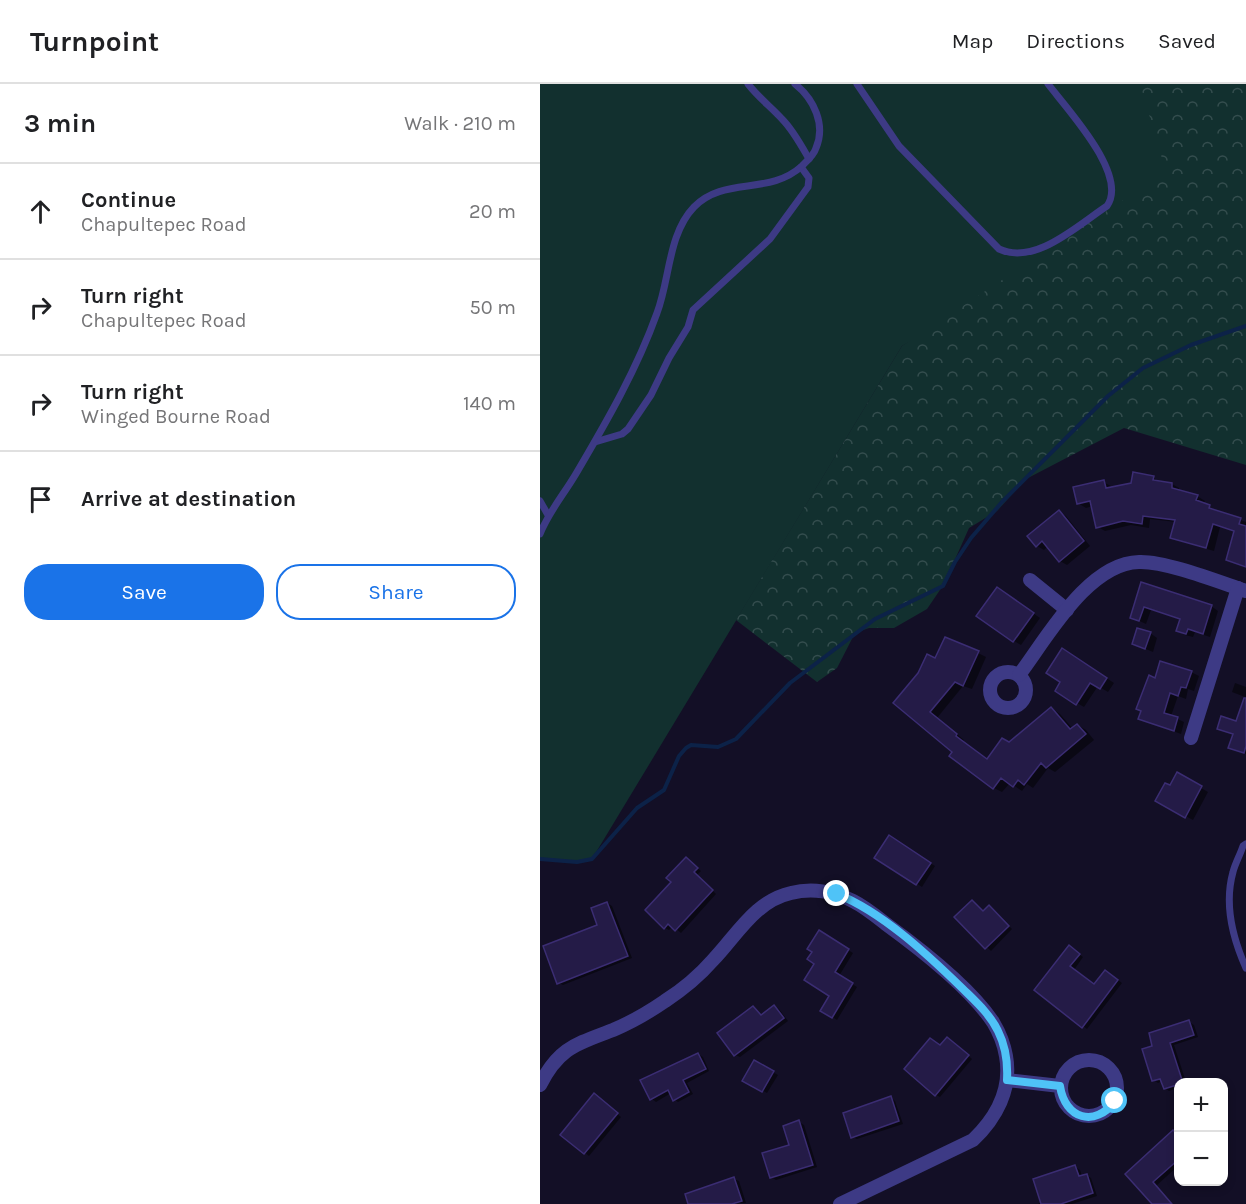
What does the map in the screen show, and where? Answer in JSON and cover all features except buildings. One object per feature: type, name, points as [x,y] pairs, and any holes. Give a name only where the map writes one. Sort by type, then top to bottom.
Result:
[{"type":"street","points":[[1019,675],[1067,610],[1097,577],[1112,569],[1141,561],[1160,564],[1242,590],[1191,738]]},
{"type":"street","points":[[1030,580],[1067,610]]},
{"type":"street","points":[[540,1085],[546,1072],[557,1058],[571,1047],[642,1016],[690,983],[712,962],[745,921],[760,908],[788,893],[805,890],[837,894],[853,901],[907,939],[947,973],[981,1007],[998,1030],[1007,1057],[1007,1080],[1002,1101],[996,1114],[972,1140],[840,1204]]},
{"type":"street","points":[[1091,1059],[1102,1062],[1110,1069],[1116,1079],[1118,1090],[1115,1101],[1108,1110],[1098,1116],[1087,1117],[1076,1114],[1067,1107],[1062,1098],[1060,1086],[1063,1076],[1070,1067],[1080,1061],[1091,1059]]},
{"type":"street","points":[[1007,1080],[1060,1086]]},
{"type":"lane","points":[[748,84],[759,99],[789,127],[809,159]]},
{"type":"lane","points":[[540,534],[548,515],[566,490],[620,398],[658,313],[677,239],[685,219],[695,206],[722,190],[780,181],[801,167],[816,149],[820,132],[818,117],[812,102],[795,84]]},
{"type":"lane","points":[[857,84],[899,146],[999,249],[1018,255],[1050,244],[1107,206],[1111,200],[1112,183],[1107,167],[1096,148],[1048,84]]},
{"type":"lane","points":[[595,442],[622,434],[628,429],[651,395],[669,358],[688,327],[693,310],[770,239],[781,225],[808,187],[809,178],[801,167]]},
{"type":"lane","points":[[540,501],[548,515]]},
{"type":"lane","points":[[1246,844],[1243,846],[1232,874],[1229,904],[1233,934],[1246,968]]},
{"type":"green space","points":[[540,84],[1246,84],[1246,148],[902,346],[592,859],[573,861],[540,859]]},
{"type":"green space","points":[[1140,84],[1246,84],[1246,465],[1124,428],[1026,479],[997,511],[969,528],[944,584],[927,609],[894,628],[869,628],[855,633],[837,668],[817,682],[736,620],[902,346],[1166,172]]},
{"type":"waterway","points":[[540,859],[577,862],[592,859],[637,808],[664,790],[679,756],[686,748],[691,745],[718,747],[736,739],[790,683],[875,619],[943,586],[971,538],[1002,502],[1108,396],[1143,368],[1191,345],[1246,326]]},
{"type":"route","points":[[837,894],[869,911],[907,939],[947,973],[981,1007],[998,1030],[1005,1048],[1008,1066],[1007,1080],[1060,1086],[1062,1098],[1067,1107],[1076,1114],[1087,1117],[1098,1116],[1108,1110],[1115,1101]]}]
